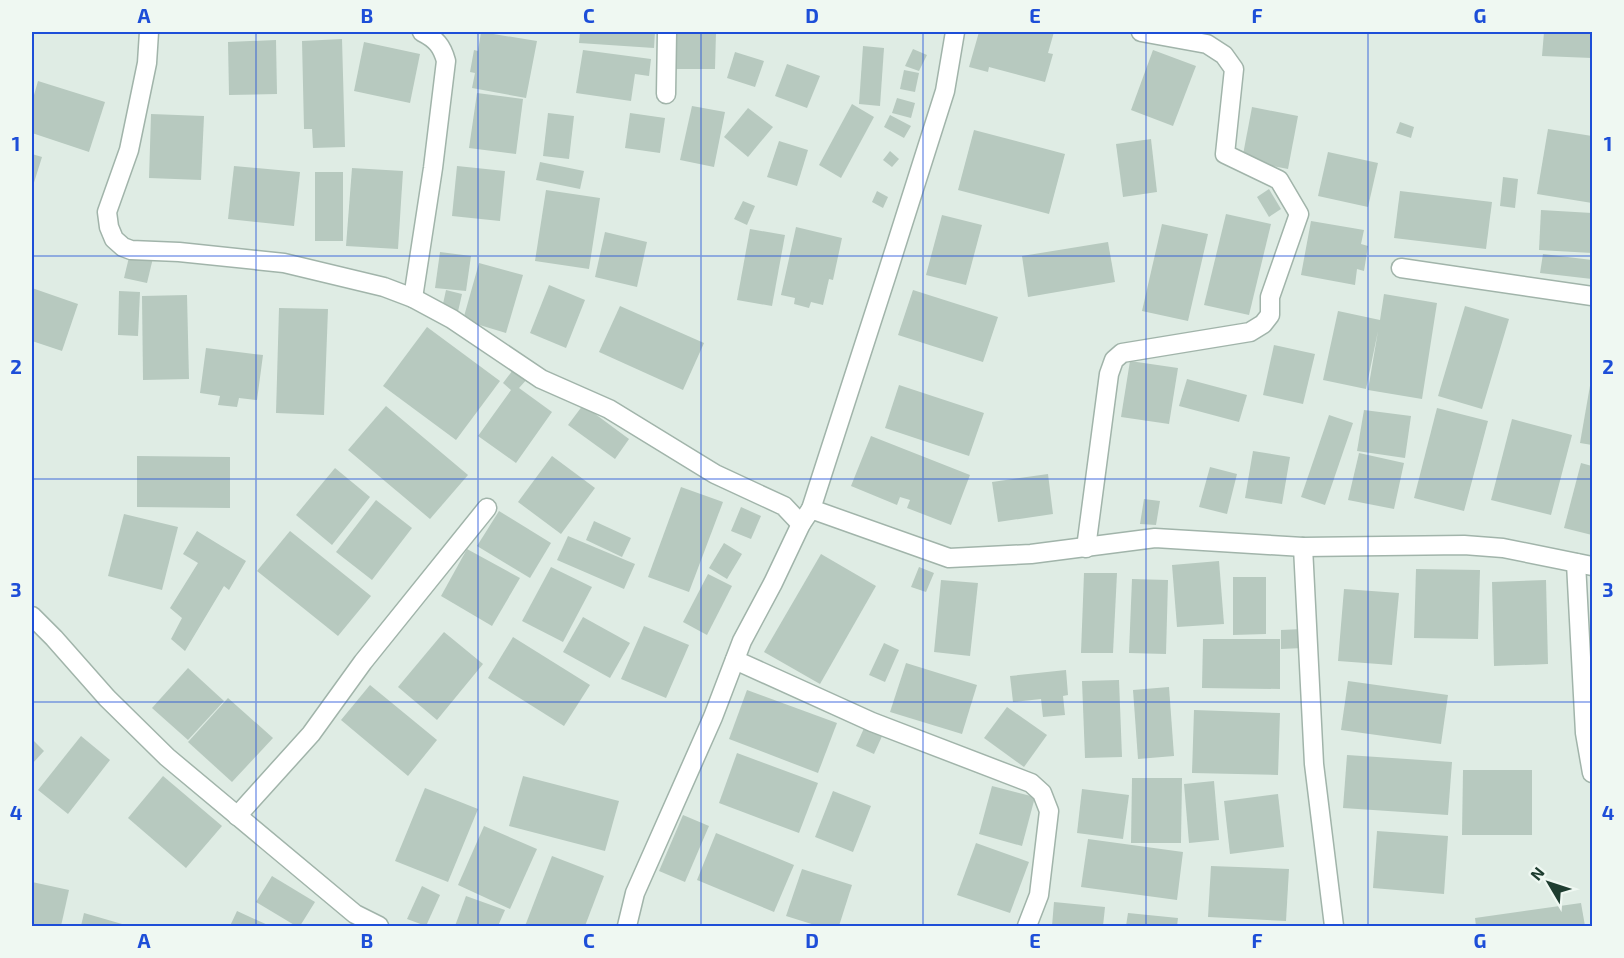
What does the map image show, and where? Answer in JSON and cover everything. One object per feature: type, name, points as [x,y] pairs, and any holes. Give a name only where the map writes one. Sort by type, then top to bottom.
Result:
[{"type":"street","points":[[149,32],[147,63],[129,150],[107,212],[109,227],[114,239],[123,247],[131,250],[284,262],[384,287],[413,298],[453,319],[541,379],[609,409],[715,474],[806,516],[949,558],[1031,554],[1155,538],[1303,547],[1464,545],[1503,548],[1584,564],[1585,733],[1593,773]]},
{"type":"street","points":[[413,298],[433,168],[446,61],[442,47],[432,37],[422,32]]},
{"type":"street","points":[[666,94],[667,32]]},
{"type":"street","points":[[627,927],[635,893],[713,717],[742,640],[806,516],[890,266],[945,90],[955,32]]},
{"type":"street","points":[[1086,548],[1109,374],[1114,360],[1122,353],[1250,332],[1263,324],[1270,315],[1270,297],[1299,214],[1279,180],[1225,154],[1234,69],[1224,55],[1207,44],[1141,32]]},
{"type":"street","points":[[1401,268],[1593,296]]},
{"type":"street","points":[[237,816],[311,734],[363,662],[487,508]]},
{"type":"street","points":[[1303,547],[1314,764],[1334,927]]},
{"type":"street","points":[[32,616],[107,698],[167,757],[355,914],[379,927]]},
{"type":"street","points":[[735,660],[872,722],[1031,783],[1042,794],[1049,811],[1039,895],[1027,927]]},
{"type":"building","points":[[481,32],[537,41],[526,98],[472,88],[475,73],[470,72],[474,50],[478,51]]},
{"type":"building","points":[[580,32],[655,32],[654,48],[579,43]]},
{"type":"building","points":[[676,32],[716,32],[715,69],[675,69]]},
{"type":"building","points":[[979,32],[1054,32],[1048,53],[1053,54],[1045,82],[989,67],[988,72],[969,67]]},
{"type":"building","points":[[1544,32],[1592,32],[1592,58],[1542,56]]},
{"type":"building","points":[[342,39],[345,147],[313,148],[312,129],[304,129],[302,41]]},
{"type":"building","points":[[276,40],[277,94],[229,95],[228,42]]},
{"type":"building","points":[[364,42],[420,54],[410,103],[354,91]]},
{"type":"building","points":[[863,46],[884,48],[880,106],[859,104]]},
{"type":"building","points":[[913,49],[927,55],[919,71],[905,66]]},
{"type":"building","points":[[583,50],[651,59],[649,76],[635,74],[631,101],[576,93]]},
{"type":"building","points":[[1153,50],[1196,66],[1173,126],[1131,110]]},
{"type":"building","points":[[735,52],[764,61],[755,87],[727,78]]},
{"type":"building","points":[[787,64],[820,76],[807,108],[775,96]]},
{"type":"building","points":[[904,70],[919,73],[915,92],[900,89]]},
{"type":"building","points":[[38,81],[105,102],[89,152],[32,133],[32,102]]},
{"type":"building","points":[[477,93],[523,99],[516,154],[469,148]]},
{"type":"building","points":[[897,98],[915,103],[911,118],[892,113]]},
{"type":"building","points":[[852,104],[874,117],[841,178],[819,165]]},
{"type":"building","points":[[692,106],[725,112],[714,167],[680,160]]},
{"type":"building","points":[[1252,107],[1298,116],[1288,169],[1242,160]]},
{"type":"building","points":[[748,108],[773,127],[748,157],[724,137]]},
{"type":"building","points":[[548,113],[574,116],[569,159],[543,156]]},
{"type":"building","points":[[630,113],[665,118],[660,153],[625,148]]},
{"type":"building","points":[[151,114],[204,116],[201,180],[149,178]]},
{"type":"building","points":[[890,115],[911,126],[904,138],[884,127]]},
{"type":"building","points":[[1400,122],[1414,127],[1411,138],[1396,133]]},
{"type":"building","points":[[1548,129],[1592,136],[1592,203],[1537,194]]},
{"type":"building","points":[[974,130],[1065,154],[1049,214],[958,190]]},
{"type":"building","points":[[1151,139],[1157,192],[1123,197],[1116,144]]},
{"type":"building","points":[[779,141],[808,150],[797,186],[767,177]]},
{"type":"building","points":[[890,151],[899,159],[892,167],[883,160]]},
{"type":"building","points":[[1328,152],[1378,163],[1368,207],[1318,196]]},
{"type":"building","points":[[32,154],[42,157],[32,189]]},
{"type":"building","points":[[540,162],[584,171],[580,189],[536,180]]},
{"type":"building","points":[[234,166],[300,172],[294,226],[228,219]]},
{"type":"building","points":[[457,166],[505,171],[500,221],[452,216]]},
{"type":"building","points":[[352,168],[403,171],[398,249],[346,246]]},
{"type":"building","points":[[315,172],[343,172],[343,241],[315,241]]},
{"type":"building","points":[[1503,177],[1518,179],[1515,208],[1500,206]]},
{"type":"building","points":[[1269,189],[1281,209],[1269,217],[1257,197]]},
{"type":"building","points":[[546,190],[600,198],[589,269],[535,261]]},
{"type":"building","points":[[877,191],[888,197],[883,208],[872,202]]},
{"type":"building","points":[[1400,191],[1492,202],[1486,249],[1394,238]]},
{"type":"building","points":[[743,201],[755,206],[747,225],[734,219]]},
{"type":"building","points":[[1541,210],[1592,213],[1592,253],[1539,250]]},
{"type":"building","points":[[1226,214],[1271,224],[1249,315],[1204,305]]},
{"type":"building","points":[[942,215],[982,225],[966,285],[926,275]]},
{"type":"building","points":[[1311,221],[1364,230],[1361,244],[1368,246],[1364,271],[1357,269],[1355,285],[1301,275]]},
{"type":"building","points":[[1162,224],[1208,234],[1188,321],[1142,311]]},
{"type":"building","points":[[796,227],[842,238],[833,280],[829,279],[823,305],[811,302],[809,308],[794,304],[795,298],[781,295]]},
{"type":"building","points":[[750,229],[785,235],[772,306],[737,300]]},
{"type":"building","points":[[605,232],[647,242],[637,287],[595,277]]},
{"type":"building","points":[[1108,242],[1115,282],[1028,297],[1022,256]]},
{"type":"building","points":[[440,252],[471,256],[466,291],[435,288]]},
{"type":"building","points":[[130,253],[153,258],[147,283],[124,278]]},
{"type":"building","points":[[1543,254],[1592,260],[1592,279],[1540,273]]},
{"type":"building","points":[[479,263],[523,275],[506,333],[463,320]]},
{"type":"building","points":[[549,285],[585,300],[566,348],[530,333]]},
{"type":"building","points":[[32,288],[78,304],[62,351],[32,341]]},
{"type":"building","points":[[446,290],[462,294],[457,316],[441,313]]},
{"type":"building","points":[[913,290],[998,317],[983,362],[898,335]]},
{"type":"building","points":[[119,291],[140,292],[138,336],[118,335]]},
{"type":"building","points":[[1384,294],[1437,303],[1422,399],[1368,390],[1378,331],[1366,389],[1323,380],[1338,311],[1380,320]]},
{"type":"building","points":[[187,295],[189,379],[143,380],[142,296]]},
{"type":"building","points":[[620,306],[704,343],[683,390],[599,352]]},
{"type":"building","points":[[1465,306],[1509,319],[1482,409],[1438,396]]},
{"type":"building","points":[[279,308],[328,309],[324,415],[276,413]]},
{"type":"building","points":[[427,327],[500,381],[456,440],[383,386]]},
{"type":"building","points":[[1274,345],[1315,354],[1303,404],[1263,395]]},
{"type":"building","points":[[206,348],[263,355],[257,400],[239,398],[237,407],[218,405],[220,396],[200,393]]},
{"type":"building","points":[[1130,361],[1178,368],[1169,424],[1121,417]]},
{"type":"building","points":[[516,366],[529,377],[519,388],[552,412],[516,463],[478,436],[511,390],[503,383]]},
{"type":"building","points":[[1187,379],[1247,395],[1239,422],[1179,406]]},
{"type":"building","points":[[1592,380],[1592,445],[1580,443]]},
{"type":"building","points":[[899,385],[984,413],[969,456],[885,428]]},
{"type":"building","points":[[583,405],[629,439],[615,459],[568,425]]},
{"type":"building","points":[[386,406],[468,475],[430,519],[348,450]]},
{"type":"building","points":[[1437,408],[1488,421],[1464,511],[1414,498]]},
{"type":"building","points":[[1364,410],[1411,416],[1405,458],[1357,451]]},
{"type":"building","points":[[1329,415],[1353,423],[1325,505],[1301,497]]},
{"type":"building","points":[[1512,419],[1572,435],[1551,515],[1491,500]]},
{"type":"building","points":[[871,436],[970,475],[951,525],[907,508],[910,500],[900,497],[897,505],[851,486]]},
{"type":"building","points":[[1253,451],[1290,457],[1282,504],[1245,498]]},
{"type":"building","points":[[1359,453],[1404,463],[1394,509],[1348,500]]},
{"type":"building","points":[[137,456],[230,457],[230,508],[137,507]]},
{"type":"building","points":[[552,456],[595,488],[561,534],[518,502]]},
{"type":"building","points":[[1581,463],[1592,466],[1592,535],[1564,528]]},
{"type":"building","points":[[1210,467],[1237,474],[1227,514],[1199,507]]},
{"type":"building","points":[[335,468],[370,497],[332,545],[296,515]]},
{"type":"building","points":[[1048,474],[1053,514],[998,522],[992,482]]},
{"type":"building","points":[[681,487],[723,502],[689,592],[648,577]]},
{"type":"building","points":[[1144,499],[1160,501],[1156,525],[1140,524]]},
{"type":"building","points":[[376,500],[412,528],[372,580],[336,552]]},
{"type":"building","points":[[741,507],[761,516],[751,539],[731,531]]},
{"type":"building","points":[[499,511],[551,543],[530,578],[477,546]]},
{"type":"building","points":[[124,514],[178,527],[162,590],[108,576]]},
{"type":"building","points":[[594,521],[631,538],[622,557],[586,540]]},
{"type":"building","points":[[197,531],[246,561],[229,590],[224,586],[185,651],[171,639],[182,618],[170,608],[198,563],[183,554]]},
{"type":"building","points":[[290,531],[371,596],[338,636],[257,571]]},
{"type":"building","points":[[568,536],[635,564],[624,589],[557,560]]},
{"type":"building","points":[[724,543],[742,554],[727,579],[709,568]]},
{"type":"building","points":[[467,549],[520,578],[492,626],[441,596]]},
{"type":"building","points":[[821,554],[876,586],[820,684],[764,652]]},
{"type":"building","points":[[1219,561],[1224,624],[1177,627],[1172,565]]},
{"type":"building","points":[[551,567],[592,587],[563,642],[522,621]]},
{"type":"building","points":[[919,567],[934,573],[926,592],[911,587]]},
{"type":"building","points":[[1416,569],[1480,570],[1478,639],[1414,638]]},
{"type":"building","points":[[1084,573],[1117,573],[1113,653],[1081,653]]},
{"type":"building","points":[[708,574],[732,586],[707,635],[683,622]]},
{"type":"building","points":[[1233,577],[1266,577],[1266,634],[1233,635]]},
{"type":"building","points":[[1132,579],[1168,580],[1166,654],[1129,653]]},
{"type":"building","points":[[941,580],[978,583],[970,656],[934,652]]},
{"type":"building","points":[[1546,580],[1548,664],[1494,666],[1492,582]]},
{"type":"building","points":[[1344,589],[1399,593],[1392,665],[1338,661]]},
{"type":"building","points":[[583,617],[630,643],[610,678],[563,652]]},
{"type":"building","points":[[644,626],[689,645],[666,698],[621,679]]},
{"type":"building","points":[[1302,629],[1303,648],[1281,649],[1281,630]]},
{"type":"building","points":[[444,632],[483,664],[437,720],[398,687]]},
{"type":"building","points":[[513,637],[590,685],[564,726],[488,678]]},
{"type":"building","points":[[1203,639],[1280,639],[1280,689],[1202,688]]},
{"type":"building","points":[[884,643],[899,650],[885,682],[869,675]]},
{"type":"building","points":[[906,663],[977,685],[962,734],[890,712]]},
{"type":"building","points":[[188,668],[224,701],[188,740],[152,708]]},
{"type":"building","points":[[1066,670],[1068,695],[1063,696],[1065,715],[1043,717],[1041,699],[1013,702],[1010,676]]},
{"type":"building","points":[[1119,680],[1122,757],[1085,758],[1082,681]]},
{"type":"building","points":[[1348,681],[1448,695],[1441,744],[1341,730]]},
{"type":"building","points":[[370,685],[437,740],[408,776],[341,720]]},
{"type":"building","points":[[1169,687],[1174,756],[1138,759],[1133,690]]},
{"type":"building","points":[[747,690],[837,723],[818,773],[729,739]]},
{"type":"building","points":[[228,698],[273,738],[232,782],[188,742]]},
{"type":"building","points":[[1007,707],[1047,735],[1024,767],[984,738]]},
{"type":"building","points":[[1194,710],[1280,713],[1278,775],[1192,773]]},
{"type":"building","points":[[865,726],[883,734],[874,754],[856,746]]},
{"type":"building","points":[[81,736],[110,760],[68,814],[38,790]]},
{"type":"building","points":[[32,739],[44,751],[32,764]]},
{"type":"building","points":[[737,753],[818,783],[799,833],[719,803]]},
{"type":"building","points":[[1347,755],[1452,762],[1448,815],[1343,808]]},
{"type":"building","points":[[1463,770],[1532,770],[1532,835],[1462,835]]},
{"type":"building","points":[[163,776],[222,826],[186,868],[128,818]]},
{"type":"building","points":[[523,776],[619,801],[605,851],[509,826]]},
{"type":"building","points":[[1132,778],[1182,778],[1181,843],[1131,843]]},
{"type":"building","points":[[1214,781],[1219,840],[1189,843],[1184,784]]},
{"type":"building","points":[[992,786],[1035,797],[1022,846],[979,834]]},
{"type":"building","points":[[425,788],[478,809],[448,882],[395,861]]},
{"type":"building","points":[[1082,789],[1129,795],[1123,839],[1077,833]]},
{"type":"building","points":[[833,791],[871,806],[853,852],[815,837]]},
{"type":"building","points":[[1278,794],[1284,847],[1230,854],[1224,801]]},
{"type":"building","points":[[683,815],[709,826],[685,882],[659,871]]},
{"type":"building","points":[[484,826],[537,849],[510,909],[458,885]]},
{"type":"building","points":[[1377,831],[1448,836],[1444,894],[1373,888]]},
{"type":"building","points":[[716,833],[794,865],[774,912],[697,880]]},
{"type":"building","points":[[1088,839],[1183,852],[1177,900],[1081,887]]},
{"type":"building","points":[[976,843],[1029,862],[1010,913],[957,895]]},
{"type":"building","points":[[552,856],[604,876],[585,926],[525,926]]},
{"type":"building","points":[[1211,866],[1289,869],[1286,921],[1208,917]]},
{"type":"building","points":[[802,869],[852,885],[839,926],[818,926],[786,916]]},
{"type":"building","points":[[272,876],[315,902],[300,926],[296,926],[256,902]]},
{"type":"building","points":[[32,882],[69,890],[61,926],[32,926]]},
{"type":"building","points":[[422,886],[440,895],[426,926],[407,919]]},
{"type":"building","points":[[466,896],[505,910],[498,926],[455,926]]},
{"type":"building","points":[[1054,902],[1105,907],[1103,926],[1052,926]]},
{"type":"building","points":[[1581,903],[1585,926],[1476,926],[1475,918]]},
{"type":"building","points":[[237,911],[270,926],[230,926]]},
{"type":"building","points":[[84,913],[129,926],[81,926]]},
{"type":"building","points":[[1128,913],[1178,918],[1177,926],[1126,926]]}]
